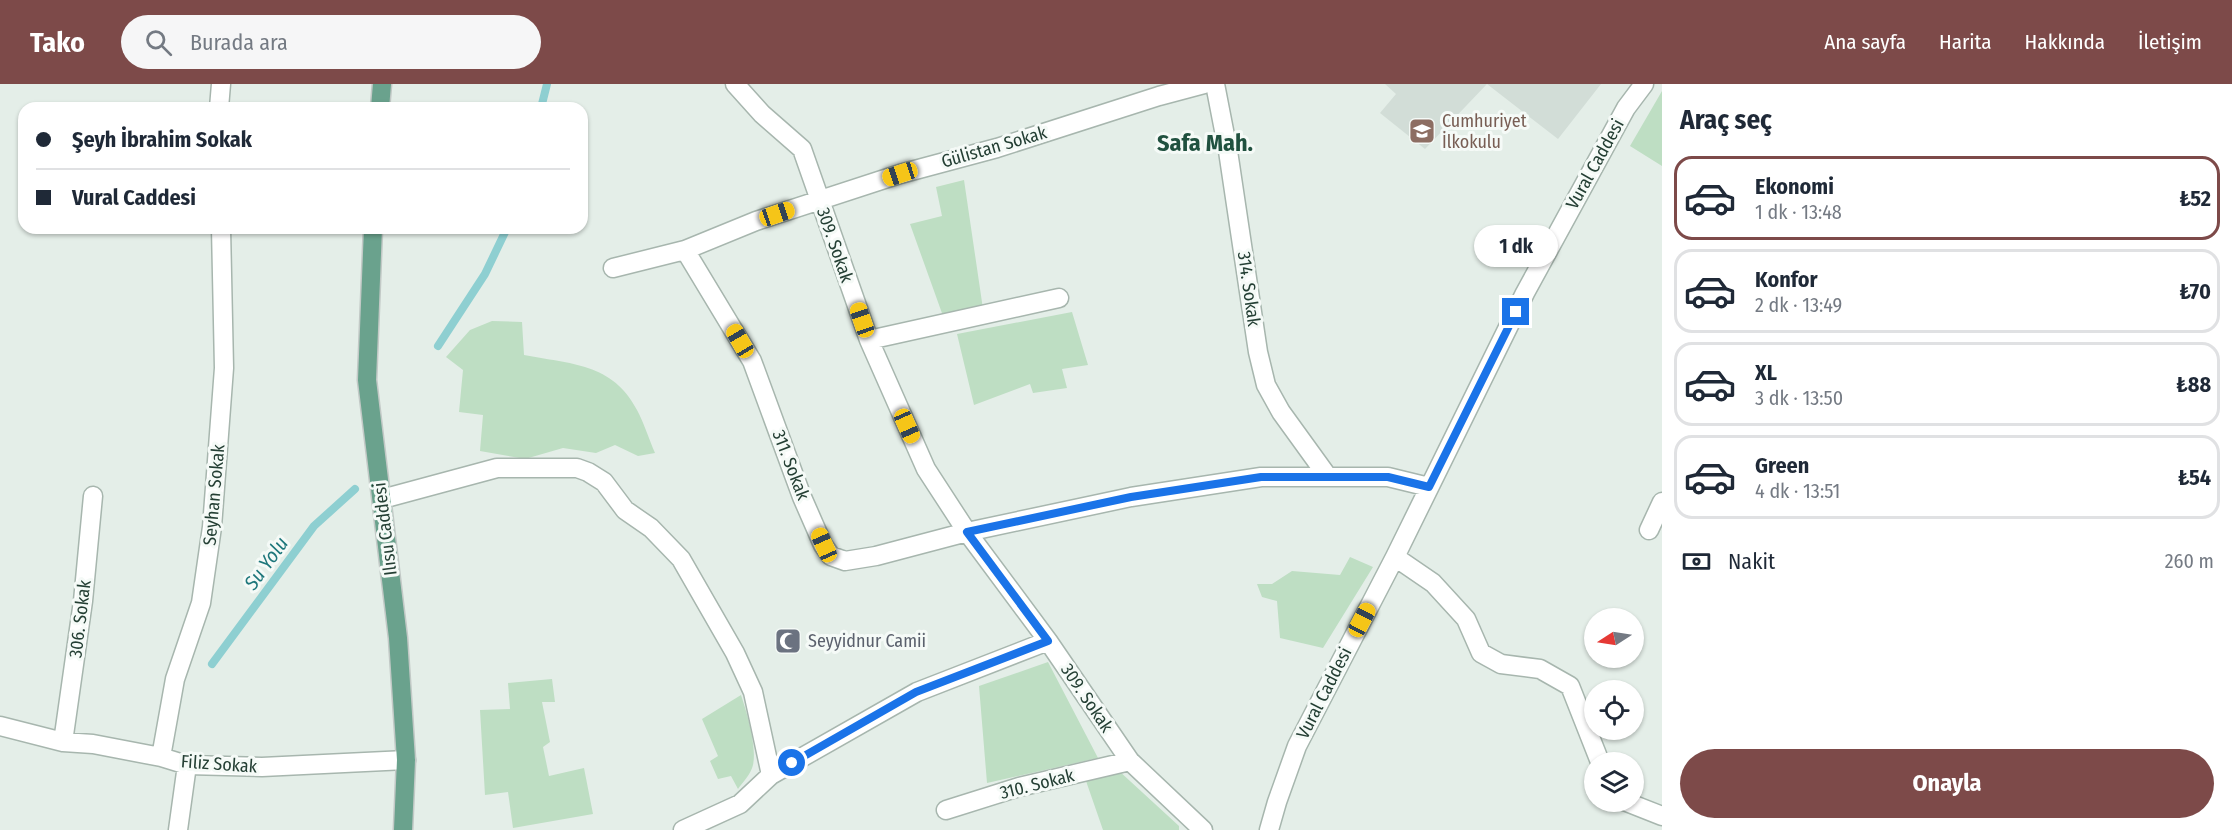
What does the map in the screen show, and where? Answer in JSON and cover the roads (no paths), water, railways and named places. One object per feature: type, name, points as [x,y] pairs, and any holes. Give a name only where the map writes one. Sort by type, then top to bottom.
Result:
[{"type":"main road","points":[[380,102],[382,84]]},
{"type":"main road","name":"Ilısu Caddesi","points":[[373,234],[367,380],[398,638],[406,760],[404,830]]},
{"type":"street","points":[[220,102],[221,84]]},
{"type":"street","name":"309. Sokak","points":[[735,84],[762,114],[802,149],[869,340],[926,469],[967,532],[1048,641],[1130,761],[1203,830]]},
{"type":"street","name":"Gülistan Sokak","points":[[614,268],[685,250],[756,221],[819,199],[900,174],[998,148],[1203,84]]},
{"type":"street","name":"314. Sokak","points":[[1215,84],[1228,151],[1258,352],[1266,386],[1281,412],[1329,477]]},
{"type":"street","name":"Vural Caddesi","points":[[1269,830],[1297,746],[1395,557],[1525,293],[1615,128],[1644,84]]},
{"type":"street","name":"Seyhan Sokak","points":[[161,757],[175,679],[201,603],[212,527],[224,368],[221,234]]},
{"type":"street","name":"311. Sokak","points":[[685,250],[752,361],[802,497],[824,545],[831,556],[845,561],[876,556],[967,532],[1131,497],[1261,477],[1388,477],[1429,487]]},
{"type":"street","points":[[869,340],[1059,298]]},
{"type":"street","points":[[382,499],[497,468],[577,468],[604,482],[624,510],[651,528],[681,559],[735,653],[753,692],[771,775]]},
{"type":"street","name":"306. Sokak","points":[[63,742],[83,602],[93,496]]},
{"type":"street","points":[[1649,530],[1662,502]]},
{"type":"street","points":[[1395,557],[1433,583],[1466,619],[1481,653],[1501,664],[1540,669],[1570,686],[1596,752]]},
{"type":"street","points":[[683,830],[740,804],[771,775],[916,692],[1048,641]]},
{"type":"street","name":"Filiz Sokak","points":[[0,726],[63,742],[93,744],[161,757],[187,765],[262,767],[406,760]]},
{"type":"street","name":"310. Sokak","points":[[946,810],[1019,787],[1130,761]]},
{"type":"street","points":[[178,830],[187,765]]},
{"type":"street","points":[[1644,809],[1662,816]]},
{"type":"waterway","name":"Su Yolu","points":[[542,102],[547,84]]},
{"type":"waterway","name":"Su Yolu","points":[[438,346],[485,274],[504,234]]},
{"type":"waterway","name":"Su Yolu","points":[[212,664],[314,526],[355,489]]},
{"type":"place","name":"Cumhuriyet İlkokulu","points":[[1422,131]]},
{"type":"place","name":"Seyyidnur Camii","points":[[788,641]]},
{"type":"district","name":"Safa Mah.","points":[[1205,143]]}]
